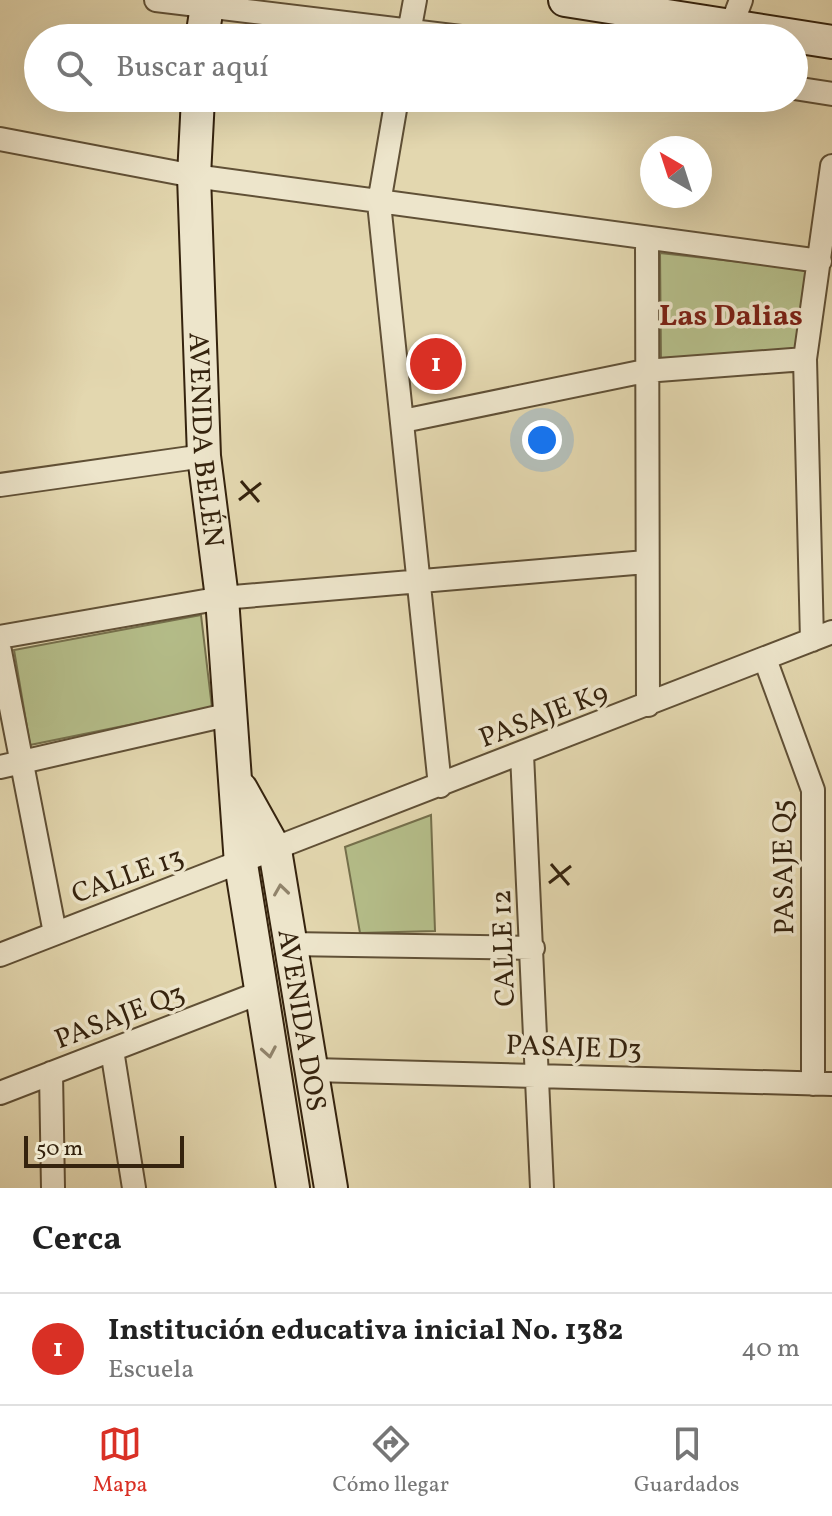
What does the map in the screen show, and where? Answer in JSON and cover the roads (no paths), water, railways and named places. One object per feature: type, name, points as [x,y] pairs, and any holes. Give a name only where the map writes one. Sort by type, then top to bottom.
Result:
[{"type":"street","points":[[156,0],[206,15],[308,24]]},
{"type":"street","points":[[411,24],[415,0]]},
{"type":"street","points":[[565,0],[732,21]]},
{"type":"street","points":[[808,37],[832,42]]},
{"type":"street","points":[[808,90],[832,94]]},
{"type":"street","name":"AVENIDA BELÉN","points":[[197,112],[194,176],[204,456],[222,598],[241,864]]},
{"type":"street","points":[[395,112],[379,203],[421,581],[440,786]]},
{"type":"street","points":[[0,139],[194,176],[820,261]]},
{"type":"street","points":[[822,636],[805,359],[832,166]]},
{"type":"street","points":[[647,238],[648,705]]},
{"type":"street","points":[[403,421],[645,371],[805,359]]},
{"type":"street","points":[[0,485],[204,456]]},
{"type":"street","points":[[0,637],[222,598],[646,562]]},
{"type":"street","name":"PASAJE K9","points":[[275,850],[822,636]]},
{"type":"street","points":[[0,651],[10,763],[55,933]]},
{"type":"street","name":"PASAJE Q5","points":[[765,659],[822,786],[823,1084]]},
{"type":"street","points":[[10,763],[231,714]]},
{"type":"street","name":"CALLE 12","points":[[522,754],[542,1188]]},
{"type":"street","name":"AVENIDA BELÉN","points":[[236,779],[275,850]]},
{"type":"street","name":"CALLE 13","points":[[0,955],[275,850]]},
{"type":"street","name":"AVENIDA DOS","points":[[275,850],[331,1188]]},
{"type":"street","name":"AVENIDA DOS","points":[[241,864],[259,993],[293,1188]]},
{"type":"street","points":[[289,944],[533,948]]},
{"type":"street","name":"PASAJE Q3","points":[[0,1093],[259,993]]},
{"type":"street","points":[[112,1050],[134,1188]]},
{"type":"street","name":"PASAJE D3","points":[[313,1070],[823,1084]]},
{"type":"street","points":[[51,1073],[53,1188]]},
{"type":"place","name":"Institución educativa inicial No. 1382","points":[[436,364]]},
{"type":"district","name":"Las Dalias","points":[[731,315]]}]
